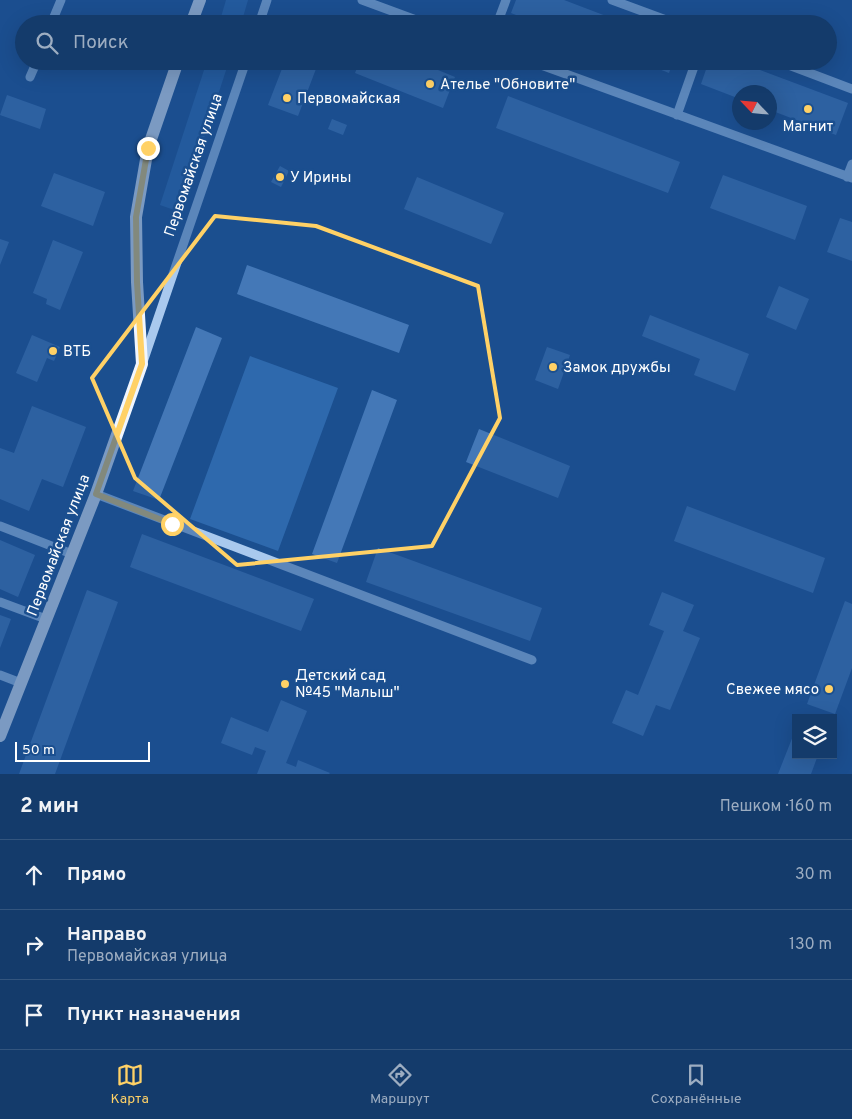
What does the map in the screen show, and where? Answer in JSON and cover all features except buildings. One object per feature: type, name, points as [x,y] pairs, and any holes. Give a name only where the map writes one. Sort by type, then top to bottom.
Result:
[{"type":"main road","points":[[194,15],[200,0]]},
{"type":"main road","name":"Первомайская улица","points":[[0,736],[96,494],[142,364],[137,282],[136,217],[148,148],[175,70]]},
{"type":"street","points":[[55,15],[61,0]]},
{"type":"street","points":[[261,15],[267,0]]},
{"type":"street","points":[[362,0],[403,15]]},
{"type":"street","points":[[501,15],[506,0]]},
{"type":"street","points":[[612,0],[653,15]]},
{"type":"street","points":[[30,77],[33,70]]},
{"type":"street","name":"Первомайская улица","points":[[142,364],[243,70]]},
{"type":"street","points":[[554,70],[850,177],[852,164]]},
{"type":"street","points":[[677,115],[693,70]]},
{"type":"street","points":[[802,70],[852,89]]},
{"type":"street","points":[[96,494],[532,660]]},
{"type":"street","points":[[0,526],[72,554]]},
{"type":"street","points":[[0,602],[46,619]]},
{"type":"street","points":[[0,676],[21,683]]},
{"type":"highlighted area","points":[[215,216],[316,226],[478,286],[500,418],[432,546],[237,565],[135,478],[92,378]]},
{"type":"shaded area","points":[[226,0],[248,0],[244,15],[222,15]]},
{"type":"shaded area","points":[[204,70],[226,70],[180,212],[160,205]]},
{"type":"shaded area","points":[[250,356],[338,388],[278,551],[190,519]]},
{"type":"place","name":"Ателье \"Обновите\"","points":[[430,84]]},
{"type":"place","name":"Первомайская","points":[[287,98]]},
{"type":"place","name":"Магнит","points":[[808,109]]},
{"type":"place","name":"У Ирины","points":[[280,177]]},
{"type":"place","name":"ВТБ","points":[[53,351]]},
{"type":"place","name":"Замок дружбы","points":[[553,367]]},
{"type":"place","name":"Детский сад №45 \"Малыш\"","points":[[285,684]]},
{"type":"place","name":"Свежее мясо","points":[[829,689]]},
{"type":"route","points":[[148,148],[136,217],[137,282],[142,364],[96,494],[172,524]]}]
